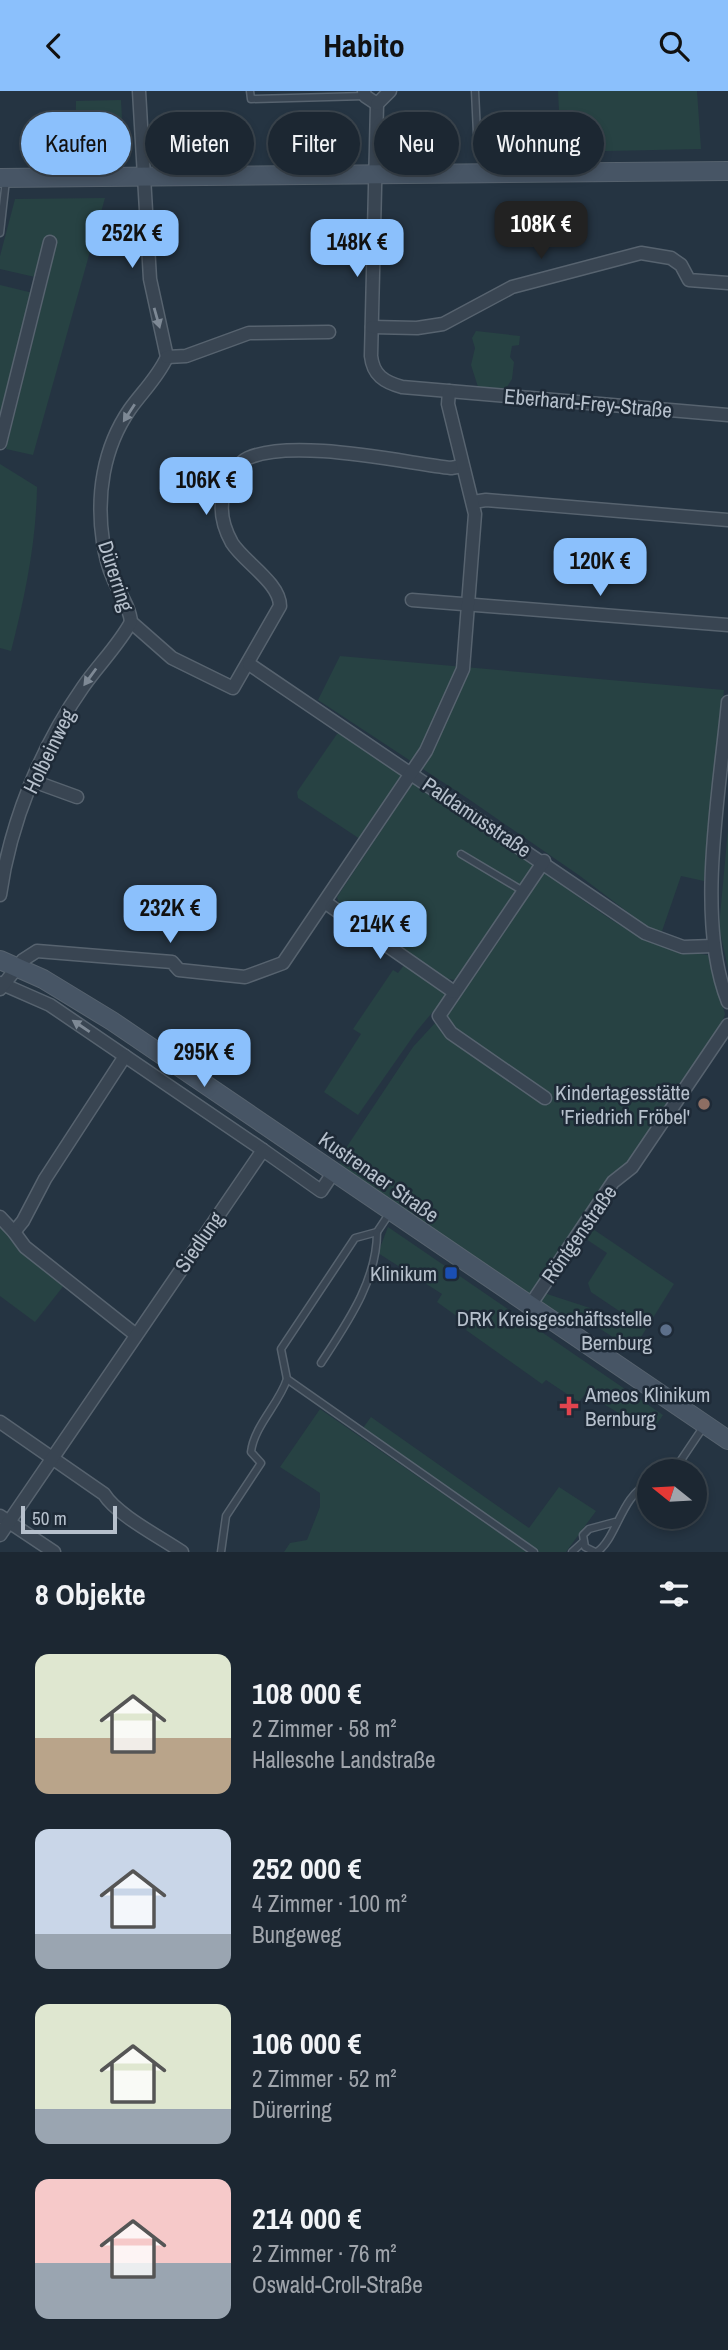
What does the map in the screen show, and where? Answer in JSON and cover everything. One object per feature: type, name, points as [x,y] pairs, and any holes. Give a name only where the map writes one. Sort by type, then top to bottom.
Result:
[{"type":"street","points":[[139,91],[151,288],[167,357],[186,356],[249,333],[330,332]]},
{"type":"street","points":[[364,94],[377,104],[390,91]]},
{"type":"street","name":"Eberhard-Frey-Straße","points":[[377,104],[377,112]]},
{"type":"street","points":[[459,174],[728,171]]},
{"type":"street","points":[[3,178],[378,175]]},
{"type":"street","name":"Eberhard-Frey-Straße","points":[[378,175],[372,364],[380,378],[402,387],[728,415]]},
{"type":"street","points":[[0,443],[50,242]]},
{"type":"street","points":[[372,327],[417,328],[443,324],[512,287],[641,253],[671,257],[681,265],[689,280],[728,283]]},
{"type":"street","name":"Dürerring","points":[[167,357],[159,375],[129,411],[117,432],[102,475],[100,512],[105,552],[111,576],[130,614],[131,622],[172,658],[233,688],[280,606],[280,600],[233,544],[223,525],[221,502],[228,481],[245,459],[274,450],[316,451],[451,468],[462,466]]},
{"type":"street","points":[[333,1173],[321,1191],[50,1005],[1,986],[5,965],[37,951],[172,962],[179,969],[245,977],[283,963],[413,775],[463,669],[475,514],[462,466],[449,404],[449,391]]},
{"type":"street","points":[[473,502],[486,500],[728,520]]},
{"type":"street","points":[[412,600],[728,625]]},
{"type":"street","name":"Holbeinweg","points":[[0,895],[15,832],[33,781],[64,716],[131,622]]},
{"type":"street","name":"Paldamusstraße","points":[[249,664],[544,861],[655,939],[683,947],[713,946]]},
{"type":"street","points":[[728,702],[713,876],[713,946],[728,1002]]},
{"type":"street","points":[[33,781],[77,797]]},
{"type":"street","points":[[544,861],[439,1016],[451,1033],[545,1098]]},
{"type":"street","points":[[326,903],[454,992]]},
{"type":"street","name":"Kustrenaer Straße","points":[[5,965],[69,994],[112,1021],[728,1440]]},
{"type":"street","name":"Röntgenstraße","points":[[529,1307],[613,1182],[632,1167],[728,1025]]},
{"type":"street","points":[[14,1231],[23,1221],[51,1169],[125,1056]]},
{"type":"street","name":"Siedlung","points":[[0,1535],[4,1519],[49,1464],[263,1150]]},
{"type":"street","points":[[0,1217],[25,1247],[136,1335]]},
{"type":"street","points":[[0,1422],[49,1464],[104,1494],[111,1505],[125,1516],[182,1552]]},
{"type":"street","points":[[4,1519],[54,1552]]},
{"type":"lane","points":[[250,91],[251,99],[364,94]]},
{"type":"lane","points":[[475,91],[476,112]]},
{"type":"lane","points":[[0,233],[3,178]]},
{"type":"lane","points":[[461,854],[523,891]]},
{"type":"lane","points":[[321,1363],[359,1305],[377,1243],[377,1232],[390,1212]]},
{"type":"lane","points":[[221,1552],[226,1516],[261,1463],[251,1452],[252,1442],[281,1397],[287,1379],[281,1349],[355,1238],[377,1232]]},
{"type":"lane","points":[[287,1379],[534,1552]]},
{"type":"lane","points":[[682,1459],[705,1424]]},
{"type":"lane","points":[[615,1522],[589,1529],[583,1535],[585,1548],[596,1552],[603,1548],[615,1522],[637,1492]]},
{"type":"lane","points":[[572,1552],[583,1542]]},
{"type":"green space","points":[[558,91],[697,91],[701,149],[604,151],[604,112],[559,112]]},
{"type":"green space","points":[[121,100],[122,112],[76,112],[76,101]]},
{"type":"green space","points":[[105,198],[33,455],[6,449],[48,280],[0,269],[0,256],[15,199]]},
{"type":"green space","points":[[0,285],[33,293],[0,424]]},
{"type":"green space","points":[[476,331],[520,336],[519,345],[512,346],[512,379],[505,390],[478,387],[471,365],[475,348],[472,338]]},
{"type":"green space","points":[[0,464],[37,487],[29,570],[11,651],[0,648]]},
{"type":"green space","points":[[340,656],[724,690],[704,881],[681,876],[661,934],[646,926],[580,876],[470,800],[318,700]]},
{"type":"green space","points":[[337,734],[343,734],[404,775],[363,841],[298,798],[297,792]]},
{"type":"green space","points":[[413,783],[419,783],[536,862],[459,978],[454,980],[444,978],[339,904],[337,897]]},
{"type":"green space","points":[[728,829],[728,968],[719,927]]},
{"type":"green space","points":[[543,871],[601,913],[639,935],[683,951],[708,955],[725,1014],[720,1028],[635,1158],[532,1293],[525,1293],[341,1168],[340,1157],[413,1047],[447,1010]]},
{"type":"green space","points":[[405,964],[445,992],[445,997],[416,1032],[358,1115],[324,1092],[361,1034],[353,1029],[393,970],[398,973]]},
{"type":"green space","points":[[587,1225],[674,1284],[633,1350],[588,1321],[580,1331],[540,1302],[544,1293],[590,1308],[617,1327],[621,1321],[634,1329],[637,1323],[591,1292],[588,1283],[607,1253],[580,1235]]},
{"type":"green space","points":[[0,1226],[15,1245],[65,1284],[35,1322],[0,1296]]},
{"type":"green space","points":[[388,1227],[663,1415],[651,1433],[586,1393],[579,1402],[546,1380],[542,1384],[466,1330],[469,1325],[437,1302],[442,1294],[378,1253]]},
{"type":"green space","points":[[320,1409],[527,1552],[284,1552],[290,1543],[307,1540],[320,1507],[320,1493],[280,1467]]},
{"type":"green space","points":[[371,1417],[529,1528],[559,1487],[596,1511],[566,1552],[539,1552],[363,1428]]},
{"type":"place","name":"Kindertagesstätte 'Friedrich Fröbel'","points":[[704,1104]]},
{"type":"place","name":"Klinikum","points":[[451,1273]]},
{"type":"place","name":"DRK Kreisgeschäftsstelle Bernburg","points":[[666,1330]]},
{"type":"place","name":"Ameos Klinikum Bernburg","points":[[569,1406]]}]
